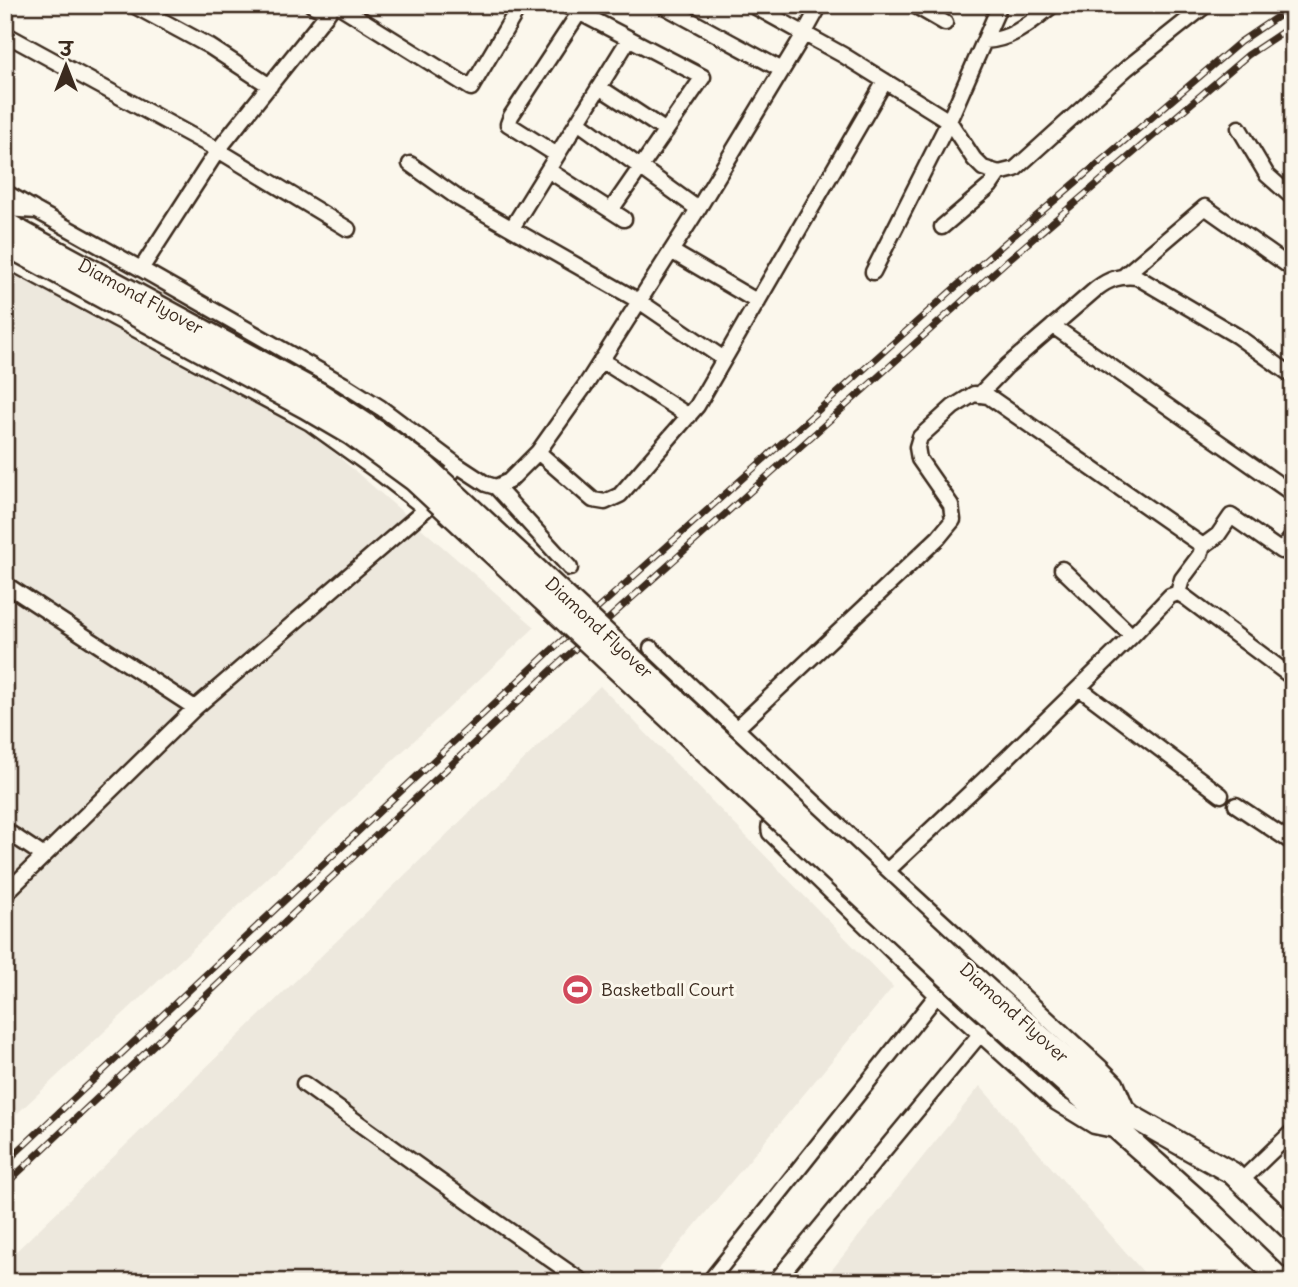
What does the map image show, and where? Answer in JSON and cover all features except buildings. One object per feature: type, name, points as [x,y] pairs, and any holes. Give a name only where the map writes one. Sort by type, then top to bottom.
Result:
[{"type":"highway","name":"Diamond Flyover","points":[[10,241],[351,434],[414,480],[978,1005],[1075,1079],[1126,1124]]},
{"type":"highway","points":[[1126,1124],[1232,1172],[1293,1231]]},
{"type":"highway","points":[[1126,1124],[1204,1206],[1283,1282]]},
{"type":"street","points":[[133,5],[209,46],[270,86]]},
{"type":"street","points":[[312,5],[333,8],[471,88],[520,5]]},
{"type":"street","points":[[548,170],[618,214],[641,168],[703,77],[565,5]]},
{"type":"street","points":[[662,5],[782,70]]},
{"type":"street","points":[[752,5],[843,55],[949,121],[982,168],[999,173],[1014,169],[1127,68],[1206,5]]},
{"type":"street","points":[[496,487],[509,481],[538,452],[601,360],[698,209],[820,5]]},
{"type":"street","points":[[914,5],[945,23]]},
{"type":"street","points":[[873,272],[949,121],[1000,5]]},
{"type":"street","points":[[985,41],[999,40],[1018,32],[1053,5]]},
{"type":"street","points":[[141,269],[218,150],[333,8]]},
{"type":"street","points":[[557,155],[508,124],[510,116],[579,13]]},
{"type":"street","points":[[5,34],[218,150],[348,229]]},
{"type":"street","points":[[512,228],[629,39]]},
{"type":"street","points":[[538,452],[593,500],[605,502],[620,495],[697,406],[885,81]]},
{"type":"street","points":[[599,87],[666,131]]},
{"type":"street","points":[[578,122],[698,209]]},
{"type":"street","points":[[1239,128],[1267,175],[1293,198]]},
{"type":"street","points":[[410,164],[458,198],[639,301],[724,359]]},
{"type":"street","points":[[943,227],[990,186],[999,173]]},
{"type":"street","points":[[5,192],[372,402],[457,465],[485,484],[496,487],[570,568]]},
{"type":"street","points":[[979,395],[1007,366],[1108,280],[1125,275],[1205,207],[1293,269]]},
{"type":"street","points":[[5,209],[37,211]]},
{"type":"street","points":[[10,241],[12,263],[310,423],[426,509]]},
{"type":"street","points":[[671,251],[758,302]]},
{"type":"street","points":[[1125,275],[1137,277],[1237,337],[1293,376]]},
{"type":"street","points":[[1053,326],[1293,494]]},
{"type":"street","points":[[601,360],[689,416]]},
{"type":"street","points":[[737,729],[939,537],[953,520],[951,505],[919,459],[918,447],[920,436],[953,407],[974,394],[988,396],[1203,546]]},
{"type":"street","points":[[5,894],[195,708],[426,509],[457,465]]},
{"type":"street","points":[[887,871],[1079,688],[1167,598],[1178,593],[1182,579],[1200,555],[1203,546],[1218,535],[1231,516],[1281,551],[1293,536]]},
{"type":"street","points":[[1062,569],[1132,636]]},
{"type":"street","points":[[5,584],[195,708]]},
{"type":"street","points":[[1178,593],[1293,678]]},
{"type":"street","points":[[651,648],[802,789],[887,871],[1116,1083],[1126,1124],[1094,1126],[1055,1102],[937,995],[770,832],[769,822],[802,789]]},
{"type":"street","points":[[1079,688],[1221,795]]},
{"type":"street","points":[[1236,805],[1293,843]]},
{"type":"street","points":[[5,830],[44,856]]},
{"type":"street","points":[[709,1282],[937,995]]},
{"type":"street","points":[[775,1282],[981,1033]]},
{"type":"street","points":[[304,1084],[583,1282]]},
{"type":"street","points":[[1241,1181],[1293,1130]]},
{"type":"shaded area","points":[[5,270],[316,437],[535,627],[5,1125]]},
{"type":"shaded area","points":[[600,686],[893,987],[648,1282],[5,1282],[5,1262]]},
{"type":"shaded area","points":[[980,1086],[1152,1282],[822,1282]]},
{"type":"railway","points":[[5,1163],[547,654],[999,248],[1240,42],[1293,6]]},
{"type":"railway","points":[[5,1185],[556,666],[1008,260],[1248,55],[1293,25]]},
{"type":"place","name":"Basketball Court","points":[[578,990]]}]
